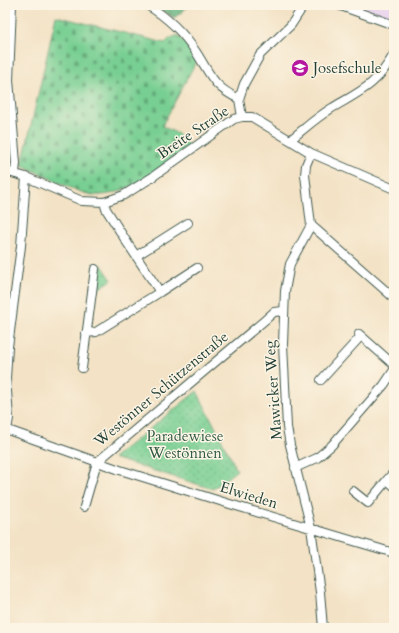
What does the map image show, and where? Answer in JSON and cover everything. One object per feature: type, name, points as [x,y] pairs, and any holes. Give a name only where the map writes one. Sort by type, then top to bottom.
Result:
[{"type":"street","points":[[12,5],[9,80],[14,136],[15,173]]},
{"type":"street","points":[[147,5],[176,27],[196,52],[212,80],[239,99]]},
{"type":"street","points":[[242,117],[239,99],[244,84],[260,55],[291,25],[304,5]]},
{"type":"street","points":[[338,5],[394,25]]},
{"type":"street","points":[[290,140],[331,108],[359,93],[375,81],[382,75],[394,54]]},
{"type":"street","name":"Breite Straße","points":[[5,171],[26,177],[82,201],[104,202],[124,195],[230,122],[242,117],[252,117],[311,153],[394,189]]},
{"type":"street","points":[[5,137],[14,136]]},
{"type":"street","points":[[311,153],[306,165],[305,175],[310,224],[394,298]]},
{"type":"street","points":[[6,430],[9,418],[6,378],[8,347],[21,246],[26,177]]},
{"type":"street","points":[[104,202],[106,209],[160,292]]},
{"type":"street","points":[[136,256],[188,223]]},
{"type":"street","name":"Mawicker Weg","points":[[310,224],[290,264],[285,291],[283,311],[286,410],[290,444],[295,468],[311,528],[320,592],[323,628]]},
{"type":"street","points":[[86,333],[104,328],[197,268]]},
{"type":"street","points":[[82,368],[95,269]]},
{"type":"street","name":"Westönner Schützenstraße","points":[[6,430],[97,462],[274,312],[283,311]]},
{"type":"street","points":[[322,380],[360,335],[394,365]]},
{"type":"street","points":[[295,468],[317,458],[332,445],[384,385],[394,370]]},
{"type":"street","points":[[84,507],[97,462]]},
{"type":"street","name":"Elwieden","points":[[97,462],[233,505],[394,553]]},
{"type":"street","points":[[353,491],[368,503],[394,472]]},
{"type":"street","points":[[387,480],[394,486]]},
{"type":"shaded area","points":[[365,5],[394,5],[394,18],[363,8]]},
{"type":"green space","points":[[154,5],[190,5],[174,18]]},
{"type":"green space","points":[[56,16],[165,43],[169,39],[178,35],[198,58],[162,126],[178,134],[190,146],[140,181],[112,193],[98,195],[76,190],[22,165]]},
{"type":"green space","points":[[101,264],[112,280],[98,289],[96,287],[99,265]]},
{"type":"green space","name":"Paradewiese Westönnen","points":[[197,391],[237,470],[213,489],[113,458]]},
{"type":"place","name":"Josefschule","points":[[300,68]]}]
